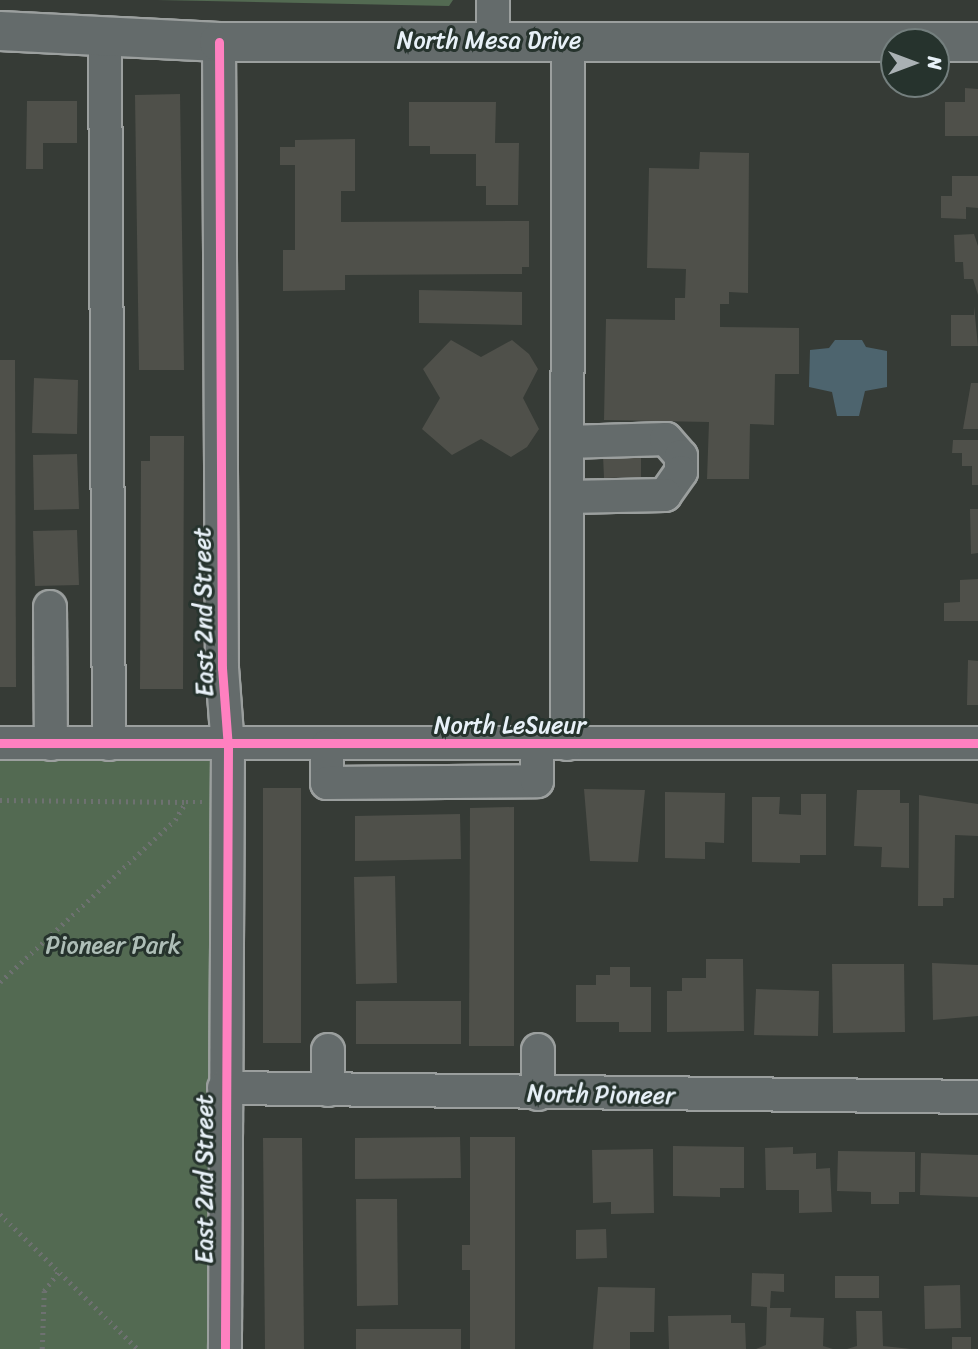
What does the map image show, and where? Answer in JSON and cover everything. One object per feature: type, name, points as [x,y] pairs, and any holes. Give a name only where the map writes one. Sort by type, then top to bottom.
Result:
[{"type":"main road","name":"North Mesa Drive","points":[[0,31],[219,42],[978,42]]},
{"type":"street","points":[[494,0],[494,42]]},
{"type":"street","points":[[105,37],[109,744]]},
{"type":"street","points":[[327,746],[327,783],[537,781],[552,744],[567,497],[568,41]]},
{"type":"street","name":"East 2nd Street","points":[[219,42],[222,655],[228,747],[224,1088],[225,1349]]},
{"type":"street","points":[[567,442],[666,439],[681,456],[681,472],[665,495],[567,497]]},
{"type":"street","points":[[50,607],[51,744]]},
{"type":"street","name":"North LeSueur","points":[[0,743],[228,747],[978,743]]},
{"type":"street","points":[[538,1050],[538,1094]]},
{"type":"street","points":[[328,1051],[328,1090]]},
{"type":"street","name":"North Pioneer","points":[[224,1088],[538,1094],[978,1097]]},
{"type":"path","points":[[0,800],[228,804]]},
{"type":"path","points":[[0,982],[175,820],[186,802]]},
{"type":"path","points":[[0,1214],[138,1349]]},
{"type":"path","points":[[42,1349],[44,1291],[59,1271]]},
{"type":"green space","points":[[157,0],[453,0],[449,6]]},
{"type":"green space","name":"Pioneer Park","points":[[0,743],[228,747],[225,1349],[0,1349]]},
{"type":"water","points":[[835,340],[862,340],[866,347],[887,351],[887,387],[865,391],[859,416],[837,416],[832,392],[809,387],[810,350],[829,348]]},
{"type":"building","points":[[965,88],[978,89],[978,136],[945,136],[945,102],[965,102]]},
{"type":"building","points":[[180,94],[184,370],[139,370],[135,95]]},
{"type":"building","points":[[27,101],[77,101],[77,143],[43,143],[43,169],[26,169]]},
{"type":"building","points":[[409,102],[496,102],[495,143],[519,143],[518,205],[486,205],[486,186],[476,186],[476,154],[430,154],[430,146],[409,146]]},
{"type":"building","points":[[355,139],[355,191],[341,191],[341,222],[529,221],[529,267],[522,267],[522,274],[345,275],[345,290],[283,291],[283,250],[295,250],[295,165],[280,165],[280,147],[295,147],[295,140]]},
{"type":"building","points":[[700,152],[749,153],[748,293],[729,292],[729,304],[720,304],[720,327],[799,328],[799,374],[775,374],[774,425],[750,424],[749,479],[707,479],[709,422],[604,420],[606,319],[675,320],[675,298],[685,298],[686,269],[647,268],[649,168],[699,169]]},
{"type":"building","points":[[952,176],[978,176],[978,208],[966,207],[966,219],[941,218],[941,196],[952,196]]},
{"type":"building","points":[[974,234],[978,246],[978,295],[973,279],[964,279],[963,262],[955,262],[954,235]]},
{"type":"building","points":[[419,290],[522,292],[522,325],[419,323]]},
{"type":"building","points":[[974,306],[978,346],[951,346],[951,315],[974,315]]},
{"type":"building","points":[[451,340],[481,357],[512,340],[529,354],[538,369],[523,398],[539,429],[527,447],[511,457],[481,439],[452,455],[422,429],[440,398],[423,369]]},
{"type":"building","points":[[0,360],[15,360],[16,687],[0,687]]},
{"type":"building","points":[[34,378],[78,380],[77,434],[32,433]]},
{"type":"building","points":[[971,383],[978,383],[978,429],[963,429]]},
{"type":"building","points":[[150,436],[184,436],[183,689],[140,689],[141,461],[150,461]]},
{"type":"building","points":[[953,440],[978,440],[978,485],[972,485],[972,466],[962,466],[962,453],[952,453]]},
{"type":"building","points":[[77,454],[79,509],[34,510],[33,455]]},
{"type":"building","points":[[641,454],[641,477],[604,478],[603,455]]},
{"type":"building","points":[[970,509],[978,509],[978,553],[971,554]]},
{"type":"building","points":[[77,530],[79,585],[35,586],[33,531]]},
{"type":"building","points":[[978,579],[978,621],[944,621],[944,603],[960,602],[960,580]]},
{"type":"building","points":[[968,660],[978,661],[978,705],[967,705]]},
{"type":"building","points":[[263,788],[301,788],[301,1043],[263,1043]]},
{"type":"building","points":[[584,789],[645,790],[638,862],[590,861]]},
{"type":"building","points":[[857,790],[900,790],[900,803],[909,803],[909,868],[881,867],[882,847],[854,846]]},
{"type":"building","points":[[665,792],[725,793],[724,843],[705,842],[705,859],[665,858]]},
{"type":"building","points":[[801,794],[826,794],[826,855],[800,855],[800,863],[752,862],[752,797],[780,797],[779,814],[801,815]]},
{"type":"building","points":[[919,795],[978,804],[978,836],[955,835],[954,898],[943,898],[943,906],[918,906]]},
{"type":"building","points":[[514,807],[514,1046],[469,1046],[470,808]]},
{"type":"building","points":[[460,814],[461,859],[355,861],[355,816]]},
{"type":"building","points":[[395,876],[397,983],[356,984],[354,877]]},
{"type":"building","points":[[706,959],[743,959],[744,1031],[667,1032],[667,991],[682,991],[682,978],[706,978]]},
{"type":"building","points":[[932,963],[978,965],[978,1016],[933,1020]]},
{"type":"building","points":[[832,964],[904,964],[905,1032],[833,1033]]},
{"type":"building","points":[[610,967],[630,967],[630,987],[651,987],[651,1032],[619,1032],[619,1022],[576,1022],[576,985],[596,985],[596,975],[610,975]]},
{"type":"building","points":[[756,989],[819,991],[818,1036],[754,1035]]},
{"type":"building","points":[[356,1001],[461,1001],[461,1044],[356,1044]]},
{"type":"building","points":[[460,1137],[461,1178],[355,1179],[355,1138]]},
{"type":"building","points":[[470,1137],[515,1137],[515,1349],[470,1349],[470,1270],[462,1270],[462,1245],[470,1245]]},
{"type":"building","points":[[263,1138],[302,1138],[304,1349],[265,1349]]},
{"type":"building","points":[[673,1146],[744,1147],[744,1188],[720,1188],[720,1197],[673,1196]]},
{"type":"building","points":[[793,1147],[793,1154],[816,1153],[816,1169],[830,1168],[832,1212],[799,1213],[799,1190],[766,1190],[765,1148]]},
{"type":"building","points":[[653,1149],[654,1213],[611,1214],[611,1202],[593,1203],[592,1150]]},
{"type":"building","points":[[838,1151],[915,1152],[915,1192],[899,1192],[899,1204],[871,1204],[871,1192],[837,1191]]},
{"type":"building","points":[[921,1153],[978,1155],[978,1197],[920,1195]]},
{"type":"building","points":[[356,1199],[397,1199],[398,1305],[357,1306]]},
{"type":"building","points":[[606,1229],[607,1258],[576,1259],[576,1230]]},
{"type":"building","points":[[752,1273],[784,1274],[784,1292],[771,1291],[770,1308],[791,1308],[790,1317],[824,1318],[823,1346],[833,1349],[756,1349],[766,1345],[767,1307],[751,1306]]},
{"type":"building","points":[[835,1276],[879,1276],[879,1298],[835,1298]]},
{"type":"building","points":[[960,1285],[961,1328],[925,1329],[924,1286]]},
{"type":"building","points":[[598,1287],[655,1288],[654,1332],[630,1332],[630,1349],[593,1349]]},
{"type":"building","points":[[856,1311],[882,1311],[883,1346],[911,1349],[847,1349],[857,1346]]},
{"type":"building","points":[[731,1315],[731,1323],[745,1323],[746,1349],[669,1349],[668,1316]]},
{"type":"building","points":[[356,1329],[461,1329],[461,1349],[356,1349]]},
{"type":"building","points":[[952,1337],[971,1337],[971,1349],[952,1349]]},
{"type":"cycle path","points":[[219,42],[222,668],[228,747],[225,1349]]},
{"type":"cycle path","points":[[0,743],[978,743]]}]
